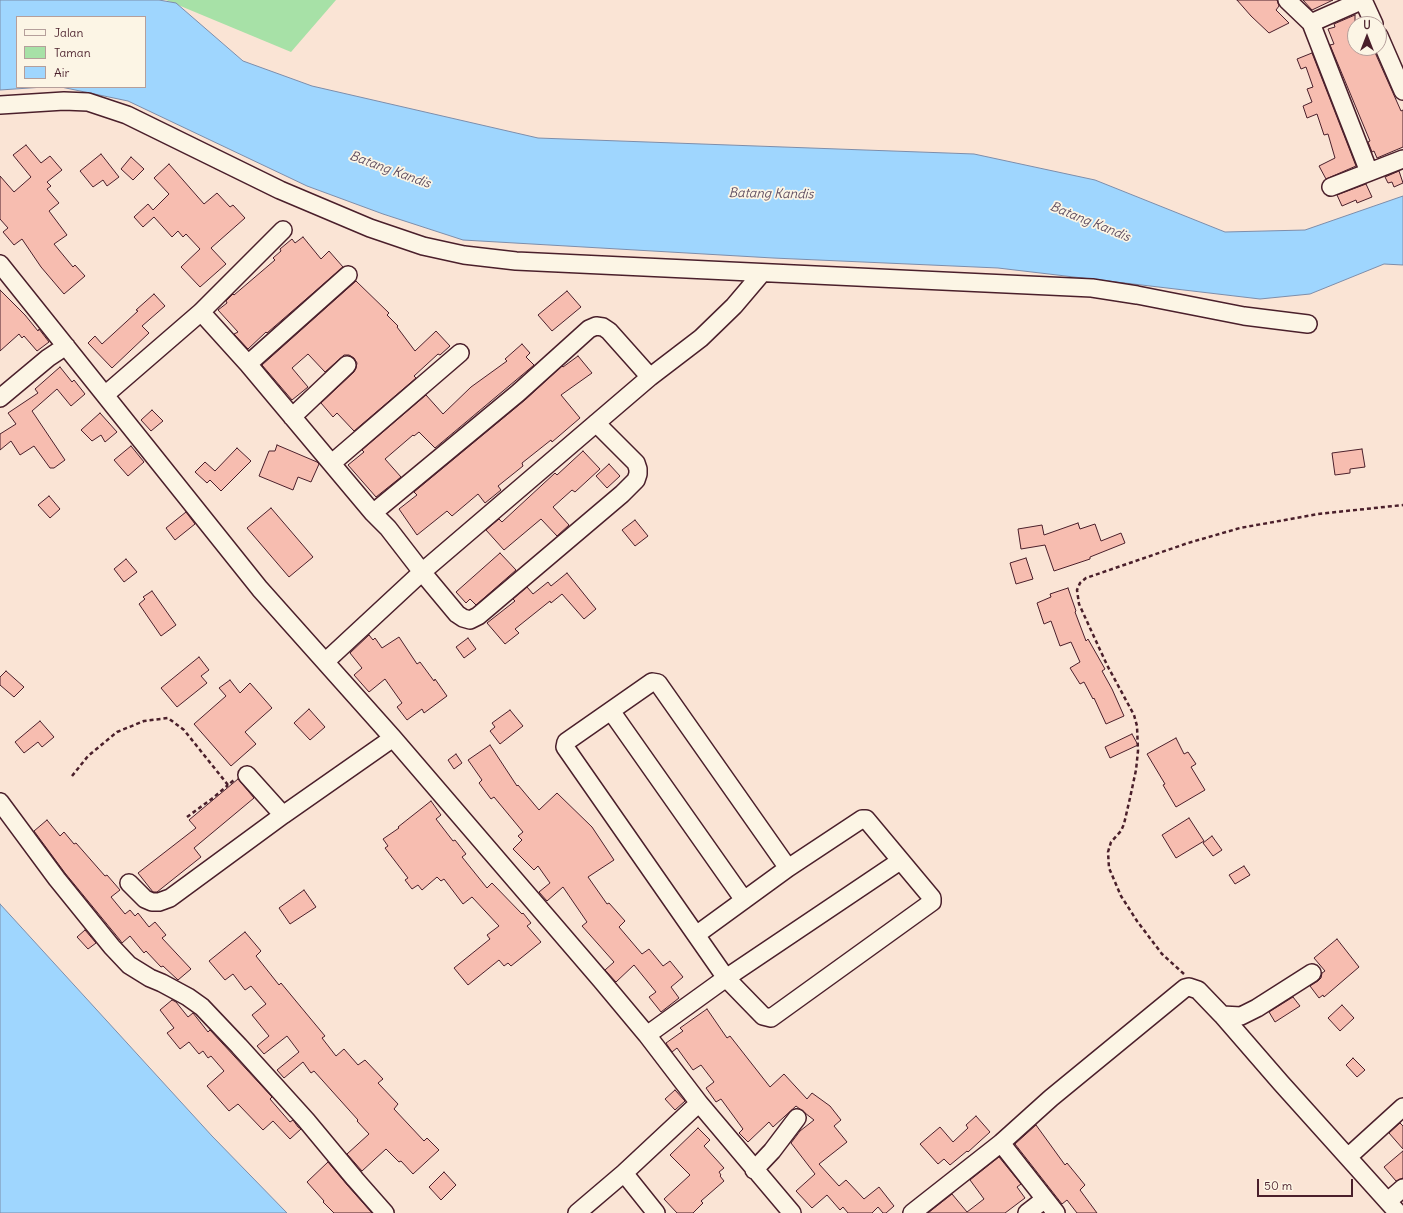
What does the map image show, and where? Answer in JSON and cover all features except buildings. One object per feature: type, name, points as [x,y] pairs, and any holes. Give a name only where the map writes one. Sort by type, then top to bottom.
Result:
[{"type":"street","points":[[1287,0],[1311,23],[1369,172]]},
{"type":"street","points":[[1311,23],[1363,0],[1370,16]]},
{"type":"street","points":[[1387,54],[1403,91]]},
{"type":"street","points":[[0,105],[64,101],[88,102],[127,115],[280,190],[370,228],[423,246],[464,255],[516,261],[1092,288],[1137,295],[1244,316],[1308,324]]},
{"type":"street","points":[[1331,188],[1403,159]]},
{"type":"street","points":[[105,395],[201,312],[283,230]]},
{"type":"street","points":[[0,264],[260,589],[393,738],[647,1035],[699,1104],[792,1213]]},
{"type":"street","points":[[325,662],[422,572],[650,377],[701,338],[720,321],[762,273]]},
{"type":"street","points":[[248,364],[348,275]]},
{"type":"street","points":[[201,312],[248,364],[373,513],[388,528],[457,614],[470,620],[478,616],[622,494],[636,480],[638,474],[636,463],[596,423]]},
{"type":"street","points":[[373,513],[518,393],[589,329],[596,326],[603,326],[650,377]]},
{"type":"street","points":[[0,398],[48,358],[66,346]]},
{"type":"street","points":[[332,463],[460,353]]},
{"type":"street","points":[[292,417],[347,365]]},
{"type":"street","points":[[696,935],[788,868],[862,819],[866,819],[932,898],[932,902],[772,1018],[763,1016],[726,978],[696,935],[565,747],[566,742],[652,682],[658,683],[788,868]]},
{"type":"street","points":[[611,711],[744,900]]},
{"type":"street","points":[[129,883],[146,899],[152,902],[158,902],[170,898],[283,815],[393,738]]},
{"type":"street","points":[[247,775],[283,815]]},
{"type":"street","points":[[0,802],[57,879],[112,947],[129,965],[150,978],[188,997],[202,1007],[306,1120],[355,1180],[385,1213]]},
{"type":"street","points":[[647,1035],[726,978],[900,861]]},
{"type":"street","points":[[1222,1015],[1241,1016],[1257,1008],[1312,973]]},
{"type":"street","points":[[912,1213],[1001,1143],[1051,1098],[1185,988],[1189,987],[1198,990],[1222,1015],[1393,1207],[1403,1188]]},
{"type":"street","points":[[577,1213],[624,1173],[699,1104]]},
{"type":"street","points":[[1348,1156],[1403,1107]]},
{"type":"street","points":[[754,1170],[772,1151],[797,1118]]},
{"type":"street","points":[[1001,1143],[1056,1213]]},
{"type":"street","points":[[624,1173],[656,1213]]},
{"type":"street","points":[[1027,1213],[1045,1199]]},
{"type":"path","points":[[1198,990],[1181,970],[1162,954],[1140,926],[1121,896],[1109,868],[1108,852],[1111,842],[1121,831],[1124,824],[1136,770],[1138,751],[1137,726],[1134,715],[1107,665],[1079,604],[1077,590],[1080,583],[1086,578],[1188,543],[1240,528],[1318,514],[1403,505]]},
{"type":"path","points":[[72,776],[88,756],[117,732],[144,721],[168,718],[184,730],[228,785]]},
{"type":"path","points":[[187,817],[240,776],[247,775]]},
{"type":"green space","points":[[166,0],[336,0],[291,52]]},
{"type":"water","name":"Batang Kandis","points":[[0,0],[159,0],[176,3],[243,61],[312,86],[538,138],[974,154],[1095,180],[1225,232],[1305,230],[1403,196],[1403,265],[1384,264],[1310,294],[1260,299],[998,268],[773,258],[463,240],[383,214],[307,186],[128,101],[66,88],[146,88],[146,16],[16,16],[16,88],[29,88],[0,90]]},
{"type":"water","points":[[0,904],[212,1136],[287,1213],[0,1213]]}]
